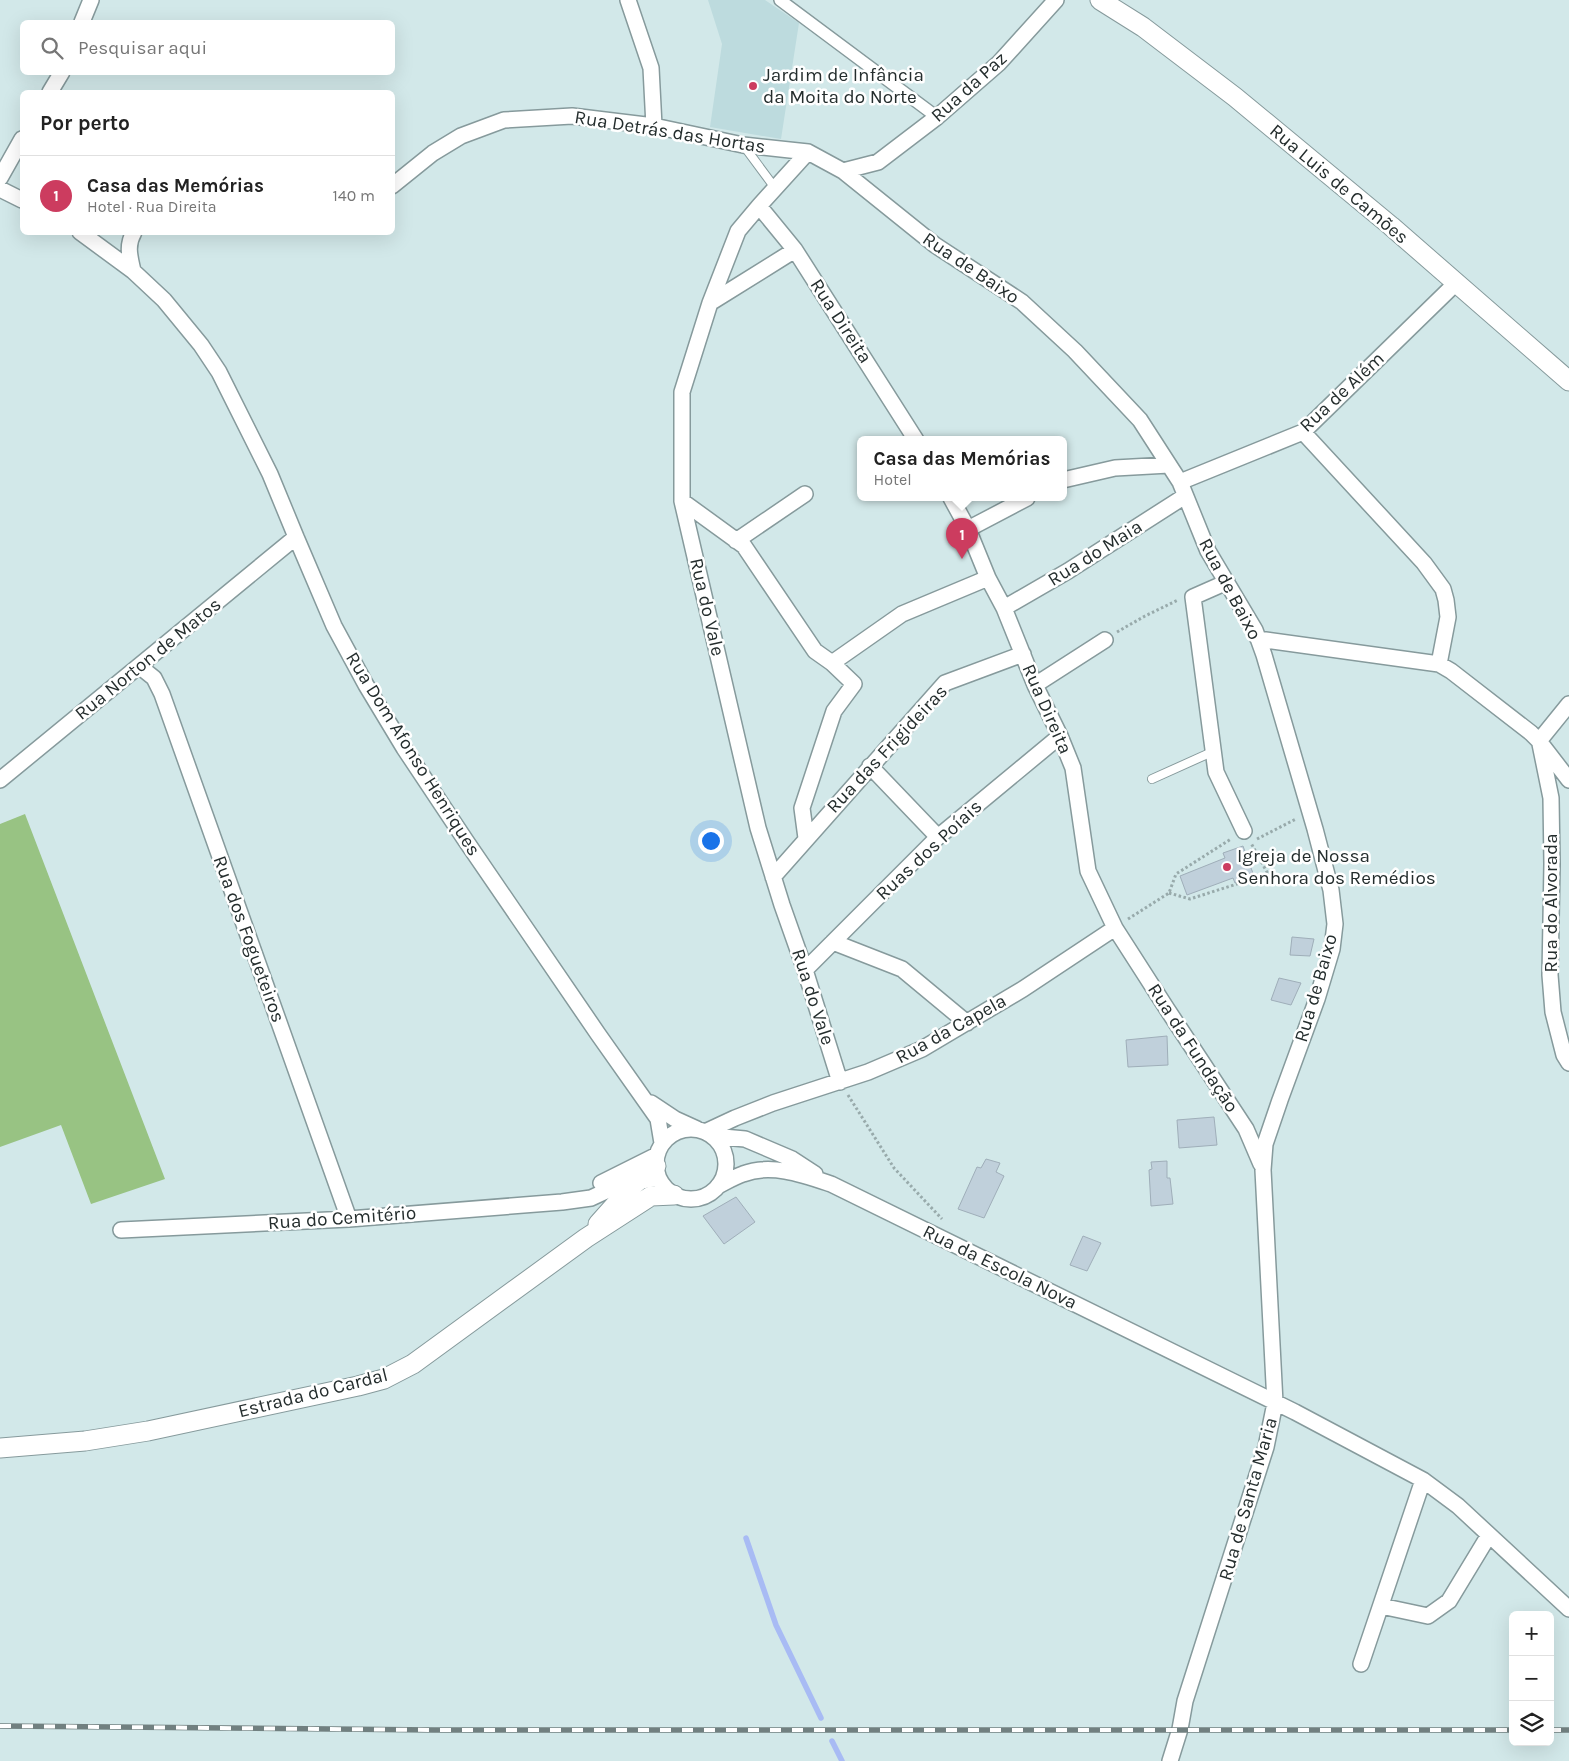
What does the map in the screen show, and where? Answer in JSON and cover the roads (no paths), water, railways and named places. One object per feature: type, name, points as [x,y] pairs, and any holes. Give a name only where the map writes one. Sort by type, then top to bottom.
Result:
[{"type":"street","points":[[83,20],[91,0]]},
{"type":"street","points":[[628,0],[652,68],[654,126]]},
{"type":"street","points":[[780,0],[937,117]]},
{"type":"street","name":"Rua da Paz","points":[[843,172],[878,162],[937,117],[999,63],[1056,0]]},
{"type":"street","name":"Rua Luis de Camões","points":[[1100,0],[1143,27],[1235,97],[1391,226],[1569,381]]},
{"type":"street","points":[[51,90],[60,75]]},
{"type":"street","name":"Rua Detrás das Hortas","points":[[395,184],[433,153],[461,136],[504,120],[572,116],[654,126],[743,145],[808,152],[843,172]]},
{"type":"street","points":[[0,178],[20,143]]},
{"type":"street","name":"Rua do Vale","points":[[808,152],[738,231],[710,303],[682,392],[682,500],[758,828],[840,1082]]},
{"type":"street","name":"Rua de Baixo","points":[[843,172],[935,245],[1022,302],[1075,351],[1140,420],[1180,482],[1208,551],[1255,630],[1310,812],[1331,890],[1334,924],[1332,949],[1317,999],[1266,1144],[1263,1170]]},
{"type":"street","points":[[0,189],[20,199]]},
{"type":"street","name":"Rua Direita","points":[[759,206],[795,250],[913,436]]},
{"type":"street","name":"Rua Dom Afonso Henriques","points":[[84,235],[134,271],[164,300],[186,326],[219,372],[270,474],[347,652],[404,748],[658,1119],[658,1161]]},
{"type":"street","points":[[132,235],[128,251],[134,271]]},
{"type":"street","points":[[710,303],[795,250]]},
{"type":"street","name":"Rua de Além","points":[[1180,482],[1303,432],[1456,283]]},
{"type":"street","points":[[1303,432],[1424,563],[1443,589],[1448,617],[1439,664]]},
{"type":"street","points":[[1067,479],[1115,468],[1169,465]]},
{"type":"street","points":[[736,541],[805,494]]},
{"type":"street","name":"Rua do Maia","points":[[1004,608],[1068,571],[1185,496]]},
{"type":"street","points":[[682,500],[744,546],[815,651],[832,663],[854,684],[834,711],[802,808],[806,838]]},
{"type":"street","name":"Rua Direita","points":[[953,501],[968,529],[988,578],[1004,608],[1035,685],[1060,736],[1073,768],[1088,871],[1115,928]]},
{"type":"street","points":[[968,529],[1021,501]]},
{"type":"street","name":"Rua Norton de Matos","points":[[0,780],[296,537]]},
{"type":"street","points":[[832,663],[902,614],[988,578]]},
{"type":"street","points":[[1227,582],[1193,597],[1216,772],[1244,831]]},
{"type":"street","points":[[1258,639],[1439,664],[1450,670],[1539,741],[1569,780]]},
{"type":"street","points":[[1035,685],[1105,640]]},
{"type":"street","name":"Rua das Frigideiras","points":[[773,876],[945,683],[1023,654]]},
{"type":"street","name":"Rua dos Fogueteiros","points":[[140,666],[154,678],[162,694],[349,1218]]},
{"type":"street","points":[[1539,741],[1569,704]]},
{"type":"street","name":"Ruas dos Poíais","points":[[805,970],[938,837],[1060,736]]},
{"type":"street","name":"Rua do Alvorada","points":[[1539,741],[1551,798],[1550,975],[1553,1012],[1564,1055],[1569,1063]]},
{"type":"street","points":[[870,766],[938,837]]},
{"type":"street","name":"Rua da Capela","points":[[705,1132],[735,1118],[868,1072],[922,1049],[1023,989],[1115,928]]},
{"type":"street","name":"Rua da Fundação","points":[[1115,928],[1246,1129],[1256,1149],[1263,1170]]},
{"type":"street","points":[[833,942],[902,970],[967,1023]]},
{"type":"street","name":"Rua Dom Afonso Henriques","points":[[646,1100],[675,1120],[705,1132]]},
{"type":"street","name":"Rua da Capela","points":[[745,1139],[744,1130],[749,1122],[773,1104]]},
{"type":"street","points":[[705,1132],[720,1144],[725,1154],[726,1166],[724,1177],[709,1194],[685,1199],[674,1195],[665,1188],[658,1161],[669,1136],[678,1131],[688,1129],[745,1139],[792,1159],[831,1184]]},
{"type":"street","name":"Rua do Cemitério","points":[[562,1202],[658,1161]]},
{"type":"street","name":"Estrada do Cardal","points":[[586,1238],[604,1216],[658,1161]]},
{"type":"street","name":"Rua da Escola Nova","points":[[718,1186],[743,1173],[761,1169],[802,1174],[831,1184],[1276,1402],[1423,1480],[1458,1506],[1569,1609]]},
{"type":"street","name":"Rua de Santa Maria","points":[[1170,1761],[1186,1701],[1266,1447],[1276,1402],[1263,1170]]},
{"type":"street","name":"Rua do Cemitério","points":[[121,1230],[349,1218],[562,1202],[591,1198],[619,1185],[637,1181]]},
{"type":"street","name":"Estrada do Cardal","points":[[0,1448],[86,1441],[148,1431],[304,1399],[384,1379],[412,1364],[440,1345],[586,1238],[651,1196],[674,1195]]},
{"type":"street","points":[[1360,1664],[1423,1480]]},
{"type":"street","points":[[1381,1606],[1428,1616],[1449,1601],[1490,1535]]},
{"type":"lane","points":[[743,145],[775,188]]},
{"type":"lane","points":[[1152,779],[1212,752]]},
{"type":"waterway","points":[[746,1538],[776,1625],[821,1718]]},
{"type":"waterway","points":[[832,1741],[842,1761]]},
{"type":"railway","points":[[0,1726],[434,1730],[1509,1730]]},
{"type":"railway","points":[[1554,1730],[1569,1730]]},
{"type":"place","name":"Jardim de Infância da Moita do Norte","points":[[753,86]]},
{"type":"place","name":"Casa das Memórias","points":[[962,559]]},
{"type":"place","name":"Igreja de Nossa Senhora dos Remédios","points":[[1227,867]]}]
